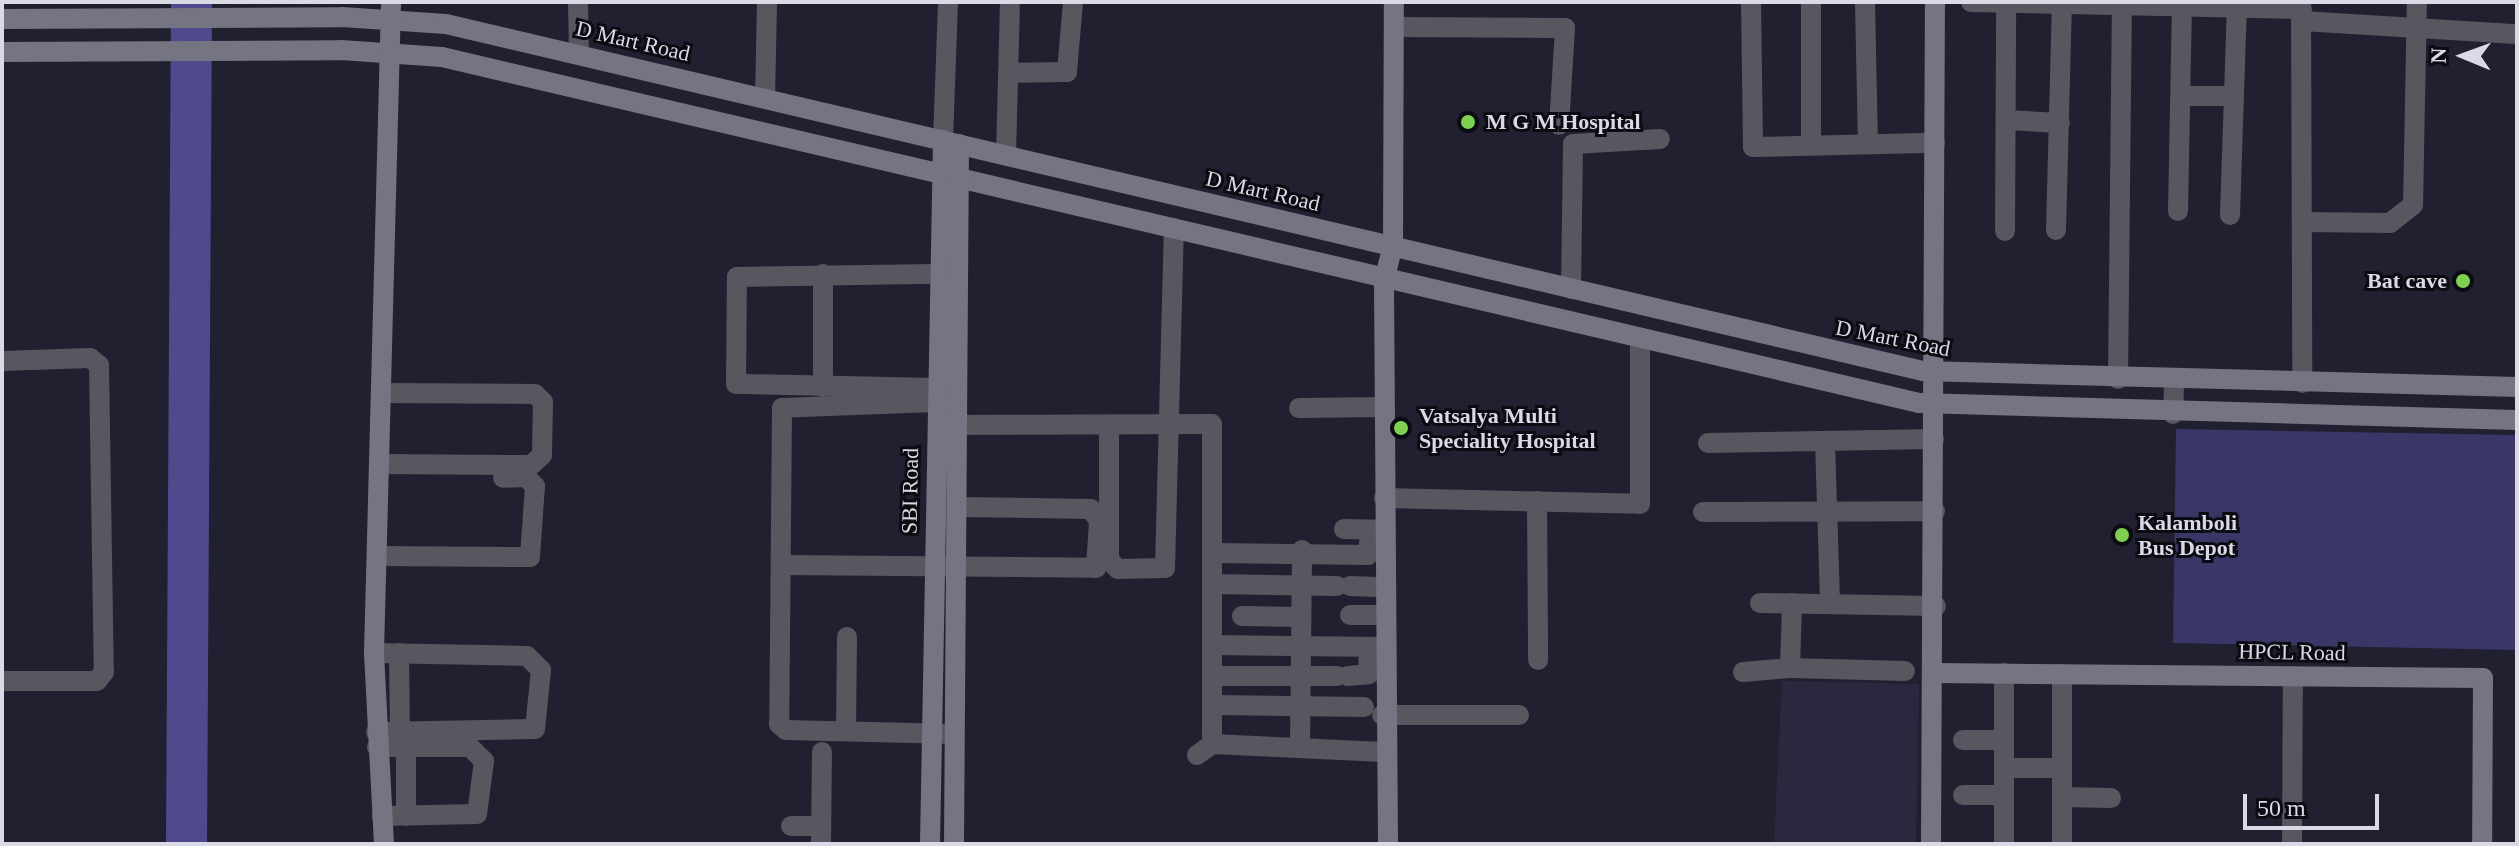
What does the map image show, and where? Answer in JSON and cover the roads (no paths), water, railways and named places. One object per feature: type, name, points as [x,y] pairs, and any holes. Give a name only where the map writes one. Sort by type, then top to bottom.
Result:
[{"type":"main road","points":[[1388,844],[1384,752],[1373,711],[1373,644],[1364,600],[1384,498],[1384,281],[1393,246],[1394,2]]},
{"type":"main road","points":[[1931,844],[1936,606],[1935,2]]},
{"type":"main road","name":"D Mart Road","points":[[2,19],[237,18],[391,11],[1571,289],[1935,371],[2174,381],[2517,387]]},
{"type":"main road","points":[[384,844],[376,740],[374,653],[391,11]]},
{"type":"main road","points":[[2,52],[391,53],[506,70],[1174,228],[1384,281],[1935,405],[2173,414],[2517,420]]},
{"type":"main road","name":"SBI Road","points":[[951,142],[958,321],[954,844]]},
{"type":"main road","name":"SBI Road","points":[[930,844],[936,274],[951,175]]},
{"type":"main road","name":"HPCL Road","points":[[1935,673],[2483,678],[2482,844]]},
{"type":"street","points":[[578,2],[579,53]]},
{"type":"street","points":[[765,98],[767,2]]},
{"type":"street","points":[[948,2],[951,142]]},
{"type":"street","points":[[1008,73],[1067,72],[1073,2]]},
{"type":"street","points":[[1751,2],[1753,147],[1935,143]]},
{"type":"street","points":[[1811,2],[1811,145]]},
{"type":"street","points":[[1865,2],[1868,144]]},
{"type":"street","points":[[1971,2],[2237,6],[2302,11],[2417,27],[2517,34]]},
{"type":"street","points":[[2005,231],[2006,2]]},
{"type":"street","points":[[2302,222],[2390,223],[2413,205],[2417,2]]},
{"type":"street","points":[[2056,230],[2062,3]]},
{"type":"street","points":[[2118,379],[2122,4]]},
{"type":"street","points":[[2178,211],[2182,5]]},
{"type":"street","points":[[2230,215],[2237,6]]},
{"type":"street","points":[[1006,155],[1010,7]]},
{"type":"street","points":[[2302,11],[2302,383]]},
{"type":"street","points":[[1394,27],[1565,28],[1559,125]]},
{"type":"street","points":[[2181,96],[2232,96]]},
{"type":"street","points":[[2006,120],[2060,123]]},
{"type":"street","points":[[1571,289],[1573,144],[1660,139]]},
{"type":"street","points":[[1109,425],[1109,560],[1118,569],[1161,569],[1168,562],[1174,228]]},
{"type":"street","points":[[823,274],[823,387]]},
{"type":"street","points":[[935,395],[736,384],[737,277],[936,274]]},
{"type":"street","points":[[936,322],[958,321]]},
{"type":"street","points":[[1384,498],[1640,504],[1640,339]]},
{"type":"street","points":[[2,361],[90,358],[99,365],[104,672],[97,681],[2,681]]},
{"type":"street","points":[[2173,414],[2174,381]]},
{"type":"street","points":[[379,469],[531,465],[542,455],[543,402],[535,394],[381,393]]},
{"type":"street","points":[[935,395],[785,403],[779,724],[846,731],[954,734]]},
{"type":"street","points":[[1299,408],[1384,407]]},
{"type":"street","points":[[935,425],[1212,424],[1212,705],[1205,749],[1300,748],[1384,752]]},
{"type":"street","points":[[1708,443],[1934,439]]},
{"type":"street","points":[[1825,442],[1830,603]]},
{"type":"street","points":[[377,556],[522,558],[534,552],[535,486],[526,477],[379,469]]},
{"type":"street","points":[[1537,501],[1538,660]]},
{"type":"street","points":[[781,565],[1085,572],[1098,562],[1099,521],[1091,509],[958,507]]},
{"type":"street","points":[[1703,512],[1935,511]]},
{"type":"street","points":[[1212,553],[1368,555],[1377,530],[1344,529]]},
{"type":"street","points":[[1300,748],[1302,553]]},
{"type":"street","points":[[1212,584],[1302,586],[1364,600]]},
{"type":"street","points":[[1760,603],[1936,606]]},
{"type":"street","points":[[1790,668],[1792,603]]},
{"type":"street","points":[[1242,616],[1301,617]]},
{"type":"street","points":[[846,731],[847,637]]},
{"type":"street","points":[[1212,645],[1373,644],[1369,674],[1212,676]]},
{"type":"street","points":[[374,653],[527,656],[541,670],[535,729],[376,740]]},
{"type":"street","points":[[399,653],[406,816]]},
{"type":"street","points":[[1743,672],[1790,668],[1905,671]]},
{"type":"street","points":[[2004,673],[2004,844]]},
{"type":"street","points":[[2062,674],[2062,844]]},
{"type":"street","points":[[2292,844],[2293,676]]},
{"type":"street","points":[[1212,705],[1519,715]]},
{"type":"street","points":[[382,816],[477,814],[484,761],[470,747],[403,739]]},
{"type":"street","points":[[1963,740],[2004,740]]},
{"type":"street","points":[[791,826],[821,835],[822,752]]},
{"type":"street","points":[[2004,768],[2062,768]]},
{"type":"street","points":[[1963,795],[2004,795]]},
{"type":"street","points":[[2062,797],[2111,798]]},
{"type":"place","name":"M G M Hospital","points":[[1468,122]]},
{"type":"place","name":"Bat cave","points":[[2463,281]]},
{"type":"place","name":"Vatsalya Multi Speciality Hospital","points":[[1401,428]]},
{"type":"place","name":"Kalamboli Bus Depot","points":[[2122,535]]}]
